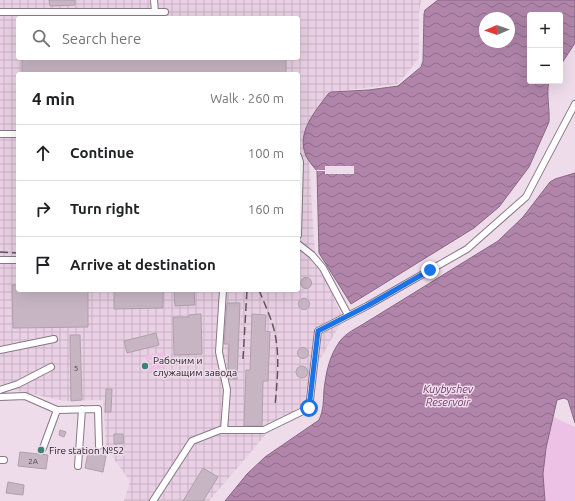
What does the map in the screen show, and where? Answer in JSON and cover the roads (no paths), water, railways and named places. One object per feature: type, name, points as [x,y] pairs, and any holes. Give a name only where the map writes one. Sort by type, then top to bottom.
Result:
[{"type":"street","points":[[154,0],[155,12]]},
{"type":"street","points":[[0,12],[165,12]]},
{"type":"street","points":[[153,501],[192,441],[220,430],[264,430],[309,408],[318,331],[467,249],[526,197],[575,104]]},
{"type":"street","points":[[0,134],[16,134]]},
{"type":"street","points":[[300,246],[312,255],[323,268],[348,315]]},
{"type":"street","points":[[0,260],[16,260]]},
{"type":"street","points":[[223,292],[219,352],[227,390],[224,430]]},
{"type":"street","points":[[0,350],[54,339]]},
{"type":"street","points":[[0,390],[18,384],[51,367]]},
{"type":"street","points":[[0,397],[26,396],[57,410],[98,408],[99,446]]},
{"type":"street","points":[[78,466],[82,409]]},
{"type":"street","points":[[43,448],[57,410]]},
{"type":"water","points":[[438,0],[575,0],[575,43],[563,61],[563,12],[527,12],[527,84],[549,84],[549,122],[529,167],[499,207],[474,228],[351,304],[319,253],[317,171],[306,156],[303,139],[305,131],[313,115],[331,92],[369,90],[398,86],[421,67],[423,61],[425,10]]},
{"type":"water","name":"Kuybyshev Reservoir","points":[[575,173],[575,423],[568,400],[564,398],[557,400],[546,448],[543,474],[545,501],[225,501],[247,474],[265,457],[319,420],[323,409],[327,371],[333,353],[342,338],[498,241],[523,217],[550,182]]},
{"type":"railway","points":[[0,252],[16,253]]},
{"type":"railway","points":[[243,359],[247,292]]},
{"type":"railway","points":[[260,292],[272,323],[277,343],[278,370],[275,406]]},
{"type":"place","name":"Рабочим и служащим завода","points":[[145,366]]},
{"type":"place","name":"Fire station №52","points":[[41,450]]}]
